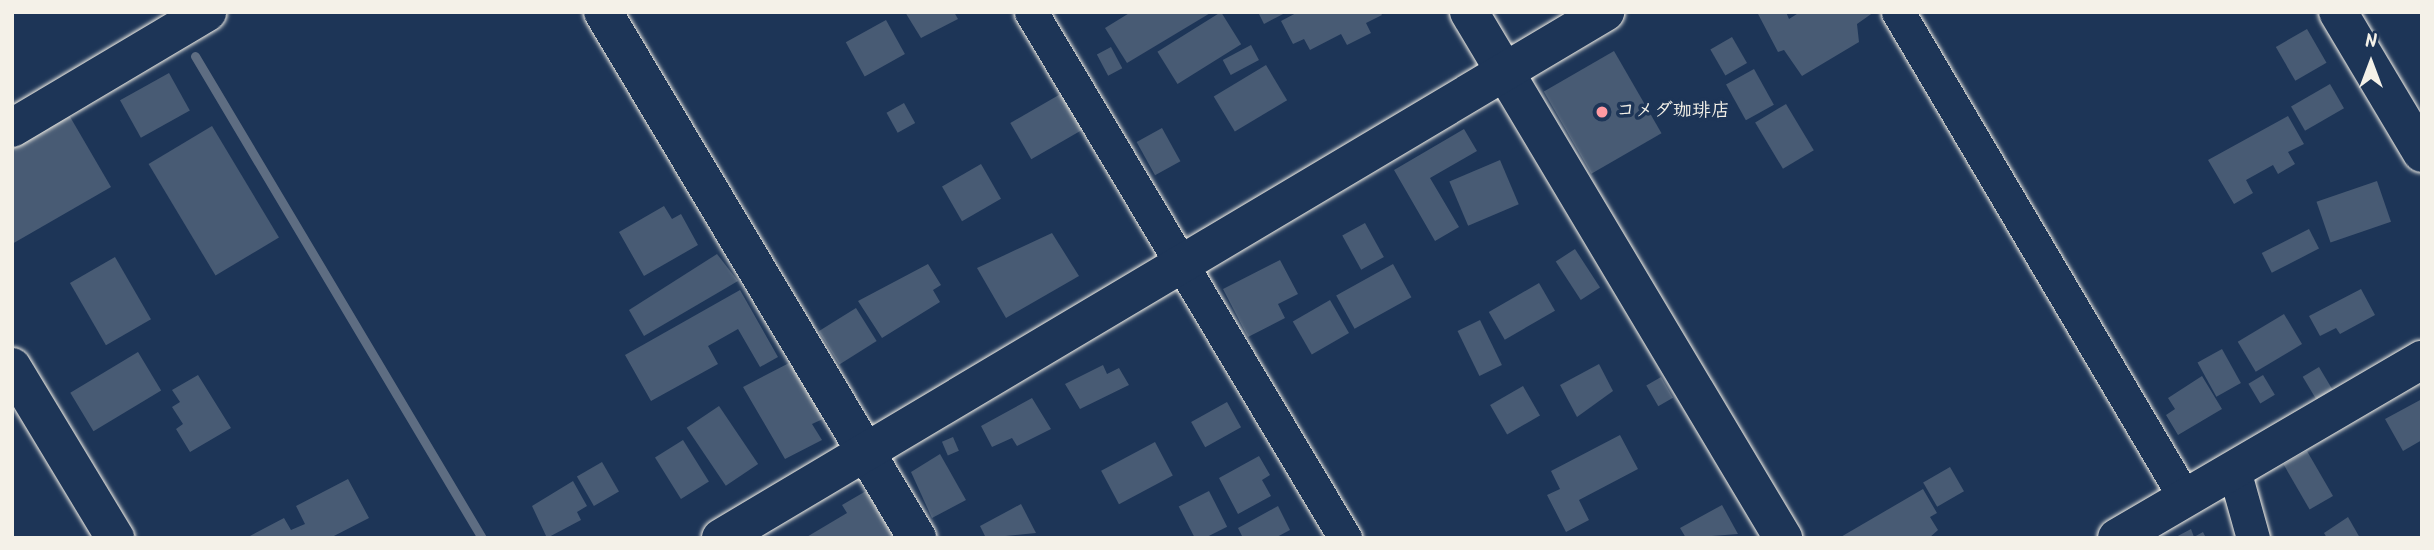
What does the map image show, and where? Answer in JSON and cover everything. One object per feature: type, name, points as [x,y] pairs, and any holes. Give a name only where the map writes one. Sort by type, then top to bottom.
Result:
[{"type":"street","points":[[12,128],[207,12]]},
{"type":"street","points":[[603,12],[917,538]]},
{"type":"street","points":[[1031,12],[1179,266],[1345,538]]},
{"type":"street","points":[[1469,12],[1781,537]]},
{"type":"street","points":[[1898,12],[2185,498]]},
{"type":"street","points":[[2338,12],[2422,153]]},
{"type":"street","points":[[720,538],[1504,72],[1594,15]]},
{"type":"street","points":[[2117,538],[2422,360]]},
{"type":"street","points":[[12,367],[115,538]]},
{"type":"street","points":[[2234,470],[2253,538]]},
{"type":"building","points":[[905,12],[954,12],[958,19],[921,38]]},
{"type":"building","points":[[1131,12],[1212,12],[1127,63],[1105,28]]},
{"type":"building","points":[[1221,12],[1241,44],[1178,84],[1157,52]]},
{"type":"building","points":[[1258,12],[1287,12],[1264,24]]},
{"type":"building","points":[[1298,12],[1380,12],[1382,15],[1366,23],[1371,33],[1347,45],[1341,34],[1310,50],[1304,39],[1293,44],[1281,21]]},
{"type":"building","points":[[1757,12],[1786,12],[1789,19],[1800,12],[1874,12],[1857,24],[1859,42],[1802,76],[1784,50],[1778,52]]},
{"type":"building","points":[[886,20],[905,54],[865,76],[846,42]]},
{"type":"building","points":[[2307,29],[2326,63],[2295,81],[2276,47]]},
{"type":"building","points":[[1732,37],[1747,63],[1725,75],[1710,50]]},
{"type":"building","points":[[1251,45],[1259,60],[1231,75],[1223,60]]},
{"type":"building","points":[[1111,47],[1122,68],[1108,76],[1097,55]]},
{"type":"building","name":"コメダ珈琲店","points":[[1614,51],[1662,133],[1591,174],[1544,92]]},
{"type":"building","points":[[1266,65],[1287,100],[1235,132],[1214,96]]},
{"type":"building","points":[[1754,69],[1774,105],[1746,120],[1726,85]]},
{"type":"building","points":[[169,73],[190,111],[141,138],[120,100]]},
{"type":"building","points":[[2330,84],[2344,108],[2305,131],[2291,106]]},
{"type":"building","points":[[1064,92],[1085,128],[1031,159],[1010,123]]},
{"type":"building","points":[[904,103],[915,123],[898,133],[887,113]]},
{"type":"building","points":[[1786,104],[1814,150],[1783,169],[1755,123]]},
{"type":"building","points":[[69,115],[111,187],[12,244],[12,148]]},
{"type":"building","points":[[2288,116],[2304,144],[2288,152],[2295,164],[2278,174],[2273,165],[2246,180],[2253,193],[2234,204],[2208,160]]},
{"type":"building","points":[[212,126],[279,237],[216,276],[149,164]]},
{"type":"building","points":[[1162,128],[1180,161],[1155,175],[1137,142]]},
{"type":"building","points":[[1464,129],[1477,151],[1430,178],[1459,227],[1435,241],[1394,170]]},
{"type":"building","points":[[1500,160],[1519,204],[1468,226],[1449,181]]},
{"type":"building","points":[[981,164],[1001,199],[962,221],[942,186]]},
{"type":"building","points":[[2377,181],[2391,222],[2330,242],[2316,202]]},
{"type":"building","points":[[664,206],[672,219],[681,214],[698,245],[644,276],[619,232]]},
{"type":"building","points":[[1365,223],[1384,257],[1361,270],[1342,236]]},
{"type":"building","points":[[2309,229],[2319,249],[2272,273],[2262,253]]},
{"type":"building","points":[[1052,233],[1079,276],[1006,318],[977,268]]},
{"type":"building","points":[[1575,249],[1600,288],[1581,300],[1556,262]]},
{"type":"building","points":[[717,254],[738,281],[644,336],[629,310]]},
{"type":"building","points":[[115,257],[151,319],[106,345],[70,283]]},
{"type":"building","points":[[1280,260],[1298,294],[1278,304],[1285,318],[1248,337],[1223,289]]},
{"type":"building","points":[[928,264],[941,285],[933,290],[940,302],[882,338],[858,301]]},
{"type":"building","points":[[1393,264],[1411,297],[1355,329],[1336,296]]},
{"type":"building","points":[[1539,283],[1555,311],[1505,340],[1489,312]]},
{"type":"building","points":[[2361,289],[2375,315],[2340,334],[2336,328],[2320,336],[2309,316]]},
{"type":"building","points":[[740,290],[778,357],[760,367],[738,329],[708,346],[718,364],[651,401],[625,355]]},
{"type":"building","points":[[1330,300],[1349,333],[1312,354],[1293,322]]},
{"type":"building","points":[[856,308],[877,341],[839,364],[819,331]]},
{"type":"building","points":[[2284,314],[2302,344],[2256,372],[2238,342]]},
{"type":"building","points":[[1480,320],[1502,365],[1479,376],[1458,331]]},
{"type":"building","points":[[2222,349],[2241,383],[2216,397],[2198,363]]},
{"type":"building","points":[[138,352],[161,391],[93,431],[70,393]]},
{"type":"building","points":[[791,362],[825,418],[812,424],[822,440],[785,459],[743,387]]},
{"type":"building","points":[[1599,364],[1613,391],[1577,417],[1560,385]]},
{"type":"building","points":[[1103,365],[1107,374],[1119,368],[1129,385],[1080,409],[1065,384]]},
{"type":"building","points":[[2319,367],[2333,390],[2317,400],[2303,377]]},
{"type":"building","points":[[198,375],[231,428],[190,452],[176,429],[183,424],[172,407],[180,402],[172,390]]},
{"type":"building","points":[[2263,375],[2275,395],[2260,403],[2248,384]]},
{"type":"building","points":[[2202,376],[2222,409],[2178,435],[2166,415],[2175,409],[2168,398]]},
{"type":"building","points":[[1661,377],[1673,398],[1658,406],[1646,386]]},
{"type":"building","points":[[1523,386],[1540,415],[1507,434],[1490,405]]},
{"type":"building","points":[[1032,398],[1051,429],[1017,446],[1012,438],[992,447],[981,426]]},
{"type":"building","points":[[2422,399],[2422,440],[2403,451],[2385,419]]},
{"type":"building","points":[[1227,402],[1241,427],[1205,447],[1191,422]]},
{"type":"building","points":[[719,406],[758,464],[726,486],[687,428]]},
{"type":"building","points":[[1620,435],[1638,469],[1579,500],[1589,520],[1566,532],[1547,495],[1560,489],[1551,471]]},
{"type":"building","points":[[953,437],[959,451],[948,455],[942,442]]},
{"type":"building","points":[[683,440],[709,482],[681,499],[655,457]]},
{"type":"building","points":[[1155,442],[1173,476],[1119,504],[1101,471]]},
{"type":"building","points":[[2307,451],[2333,496],[2310,510],[2284,464]]},
{"type":"building","points":[[940,454],[966,500],[932,518],[911,472]]},
{"type":"building","points":[[1259,456],[1270,475],[1262,480],[1271,496],[1238,514],[1219,478]]},
{"type":"building","points":[[602,462],[619,491],[594,506],[577,476]]},
{"type":"building","points":[[1950,467],[1964,491],[1937,507],[1923,482]]},
{"type":"building","points":[[348,479],[369,518],[330,538],[246,538],[284,518],[291,530],[305,524],[296,506]]},
{"type":"building","points":[[573,481],[587,506],[577,512],[581,520],[547,538],[532,506]]},
{"type":"building","points":[[1923,489],[1937,513],[1930,517],[1938,530],[1929,538],[1839,538]]},
{"type":"building","points":[[866,491],[895,538],[805,538],[847,513],[842,505]]},
{"type":"building","points":[[1209,491],[1227,527],[1205,538],[1195,538],[1179,506]]},
{"type":"building","points":[[1021,504],[1036,533],[986,538],[980,526]]},
{"type":"building","points":[[1722,505],[1738,534],[1686,538],[1680,528]]},
{"type":"building","points":[[1278,506],[1290,530],[1275,538],[1243,538],[1238,528]]},
{"type":"building","points":[[2348,517],[2360,538],[2327,538],[2324,533]]},
{"type":"building","points":[[2191,529],[2194,537],[2203,532],[2206,538],[2174,538]]},
{"type":"waterway","points":[[195,56],[482,538]]},
{"type":"place","name":"コメダ珈琲店","points":[[1602,112]]}]
